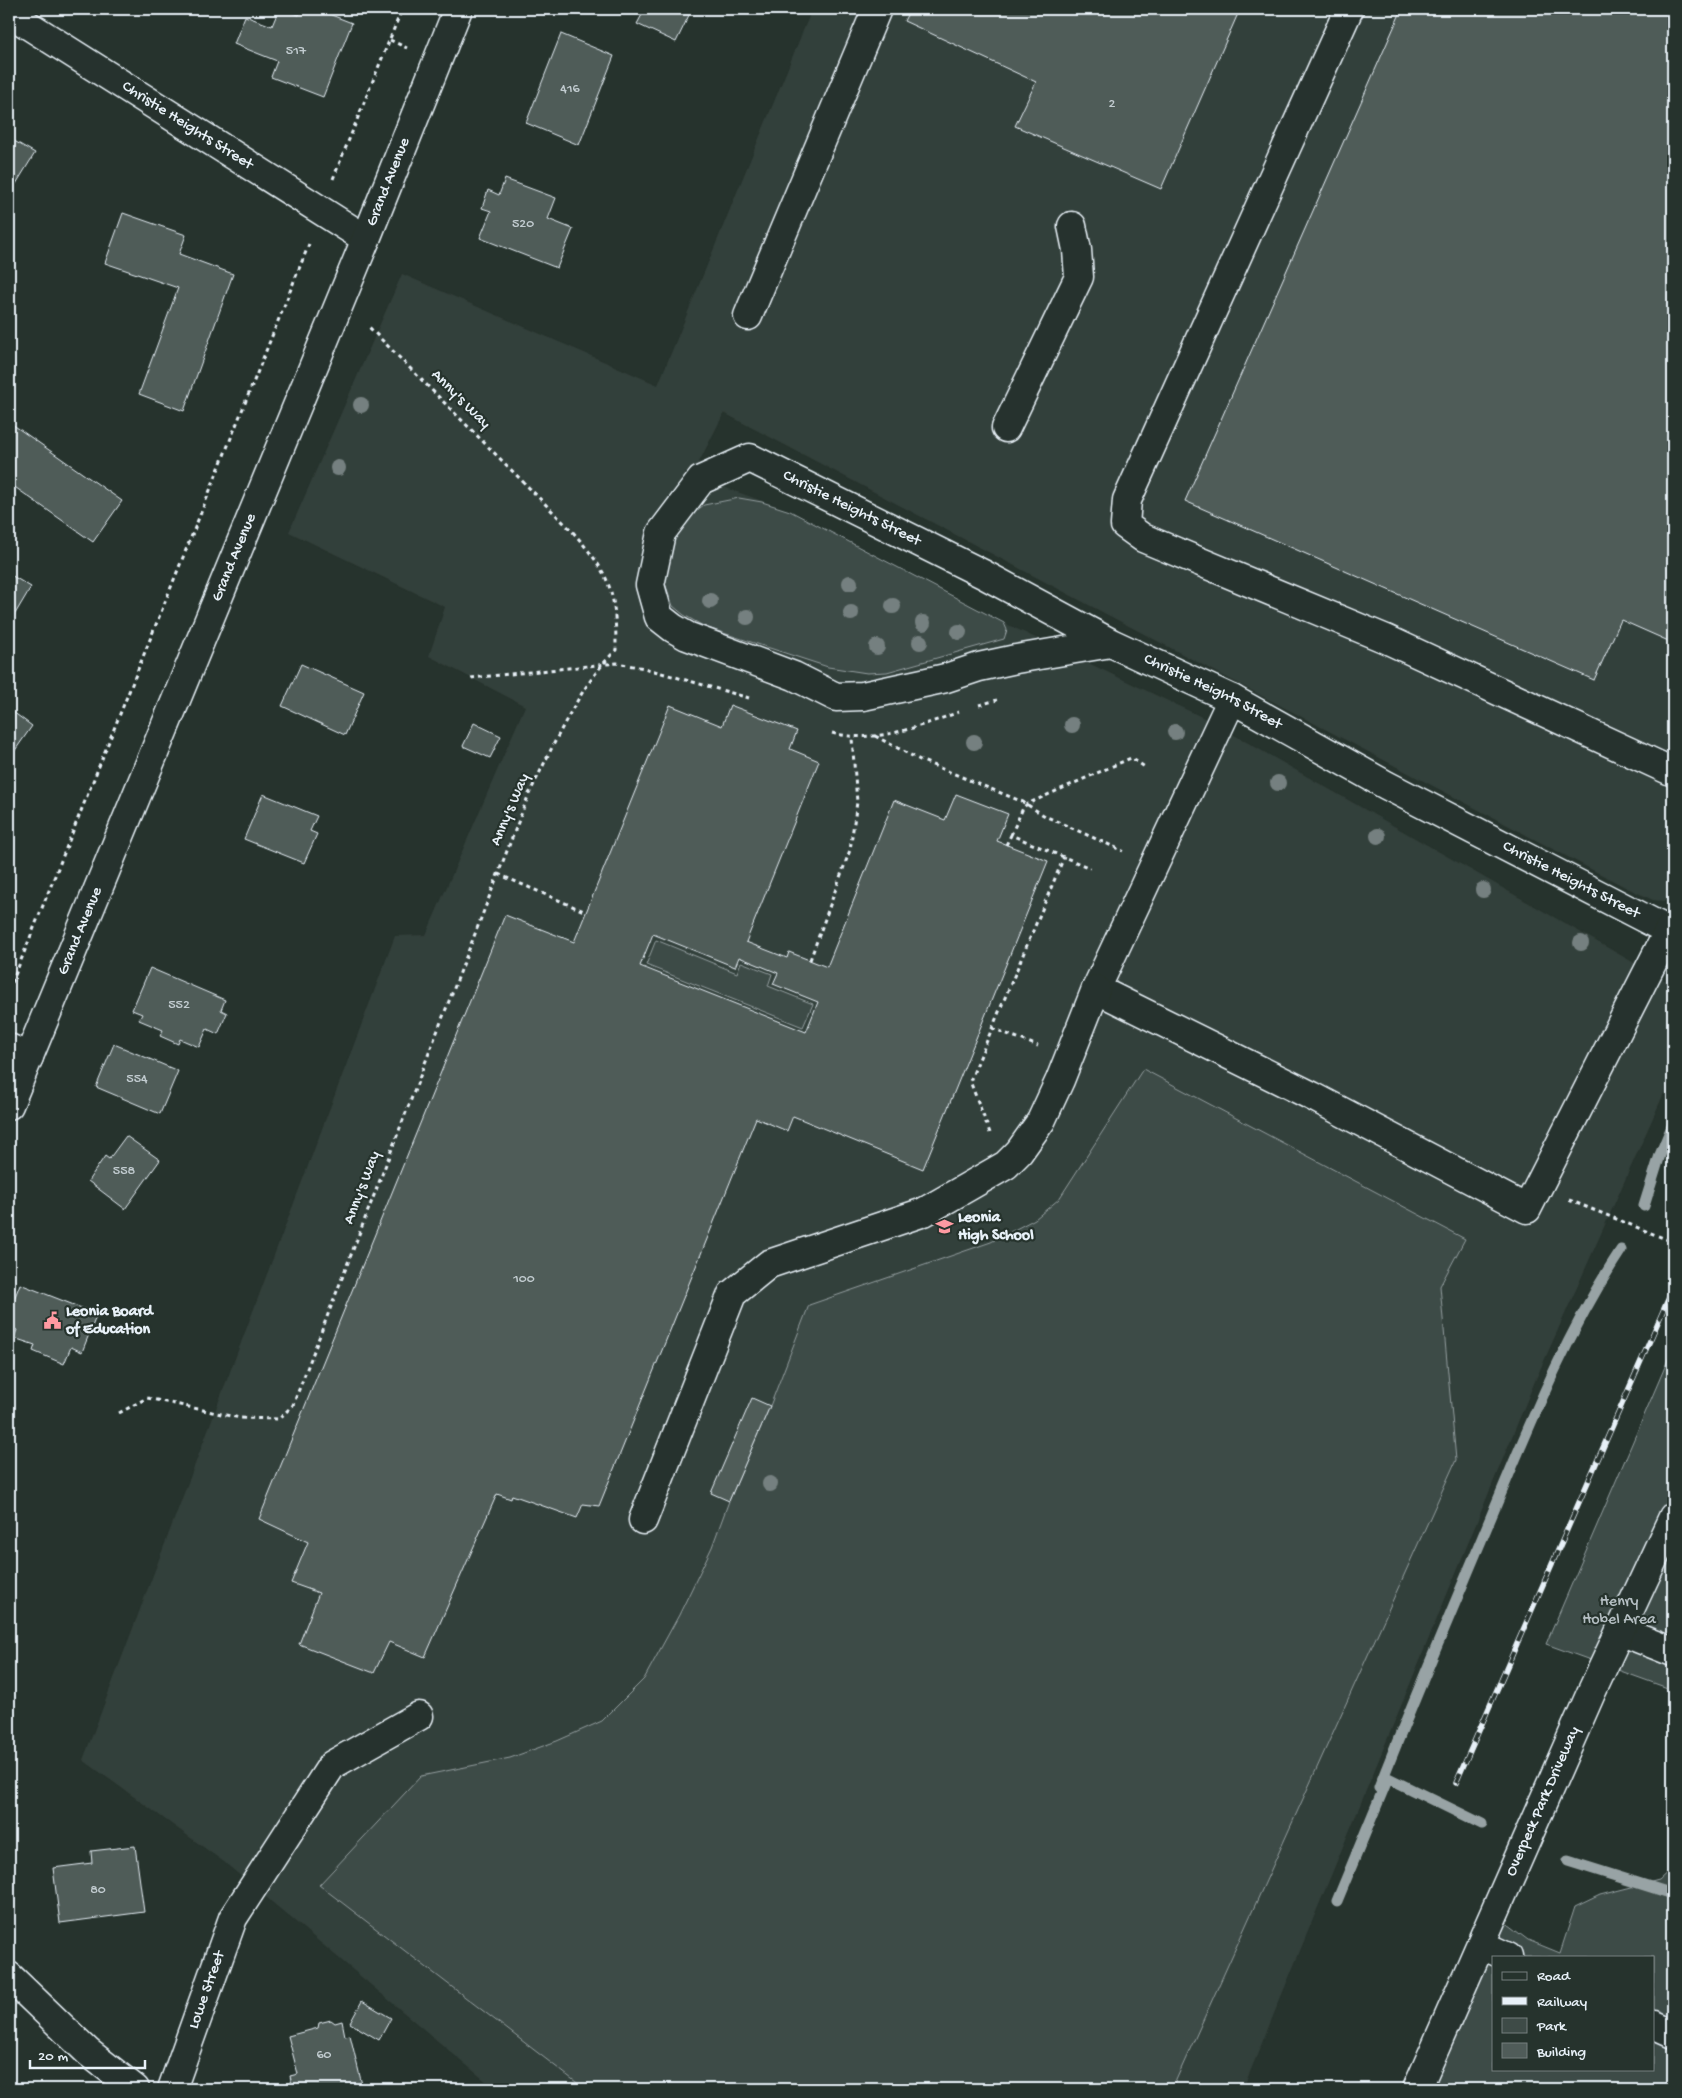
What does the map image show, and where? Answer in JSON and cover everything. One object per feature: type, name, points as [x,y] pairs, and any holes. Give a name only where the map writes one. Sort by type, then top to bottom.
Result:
[{"type":"street","name":"Grand Avenue","points":[[9,1105],[19,1053],[366,239],[458,9]]},
{"type":"street","points":[[748,316],[877,9]]},
{"type":"street","points":[[1348,9],[1128,500],[1125,525],[1142,538],[1386,639],[1673,772]]},
{"type":"street","name":"Christie Heights Street","points":[[9,13],[366,239]]},
{"type":"street","points":[[1006,428],[1080,276],[1072,226]]},
{"type":"street","name":"Christie Heights Street","points":[[1111,643],[1016,658],[979,667],[946,678],[863,696],[836,697],[794,676],[686,636],[672,628],[659,617],[650,585],[661,533],[701,480],[750,458],[983,574],[1111,643],[1232,700],[1386,785],[1671,931]]},
{"type":"street","points":[[643,1520],[732,1294],[769,1264],[924,1212],[1006,1165],[1019,1152],[1040,1121],[1069,1057],[1096,989],[1232,700]]},
{"type":"street","points":[[1096,989],[1312,1096],[1527,1209],[1671,931]]},
{"type":"street","name":"Overpeck Park Driveway","points":[[1418,2089],[1591,1693],[1673,1517]]},
{"type":"street","points":[[1620,1631],[1673,1652]]},
{"type":"street","name":"Lowe Street","points":[[172,2089],[233,1918],[332,1765],[419,1716]]},
{"type":"street","points":[[1482,1945],[1506,1956]]},
{"type":"street","points":[[9,1976],[88,2052],[135,2089]]},
{"type":"street","points":[[1654,2025],[1673,2034]]},
{"type":"path","points":[[336,171],[402,9]]},
{"type":"path","points":[[9,990],[305,253]]},
{"type":"path","name":"Anny's Way","points":[[118,1413],[147,1398],[240,1418],[280,1419],[293,1405],[529,794],[568,719],[602,664],[616,650],[614,600],[607,579],[597,561],[572,531],[341,297]]},
{"type":"path","points":[[875,736],[920,760],[1027,804],[1045,816],[1155,865]]},
{"type":"path","points":[[810,960],[850,850],[857,802],[852,738]]},
{"type":"path","points":[[1006,845],[1023,808],[1027,804],[1131,758],[1145,766]]},
{"type":"path","points":[[1011,835],[1090,868]]},
{"type":"path","points":[[1006,1165],[987,1126],[970,1081],[1064,857]]},
{"type":"path","points":[[498,874],[586,912]]},
{"type":"path","points":[[992,1028],[1069,1057]]},
{"type":"path","points":[[1538,1188],[1673,1242]]},
{"type":"shaded area","name":"Leonia High School","points":[[812,9],[1673,9],[1673,902],[1653,900],[1627,888],[724,413],[697,466],[685,473],[790,511],[1004,623],[1206,719],[1673,985],[1673,1073],[1535,1381],[1243,2089],[495,2089],[224,1862],[83,1760],[395,936],[426,935],[525,706],[429,656],[445,607],[289,532],[402,274],[658,385]]},
{"type":"green space","points":[[739,498],[762,502],[790,511],[1004,623],[1007,630],[1004,639],[887,672],[867,673],[828,667],[705,627],[673,606],[663,578],[673,537],[685,519],[704,505]]},
{"type":"green space","points":[[656,940],[737,973],[741,962],[772,974],[768,986],[813,1004],[803,1027],[646,965]]},
{"type":"green space","points":[[1143,1069],[1465,1239],[1440,1286],[1456,1460],[1172,2089],[585,2089],[319,1885],[421,1776],[510,1758],[557,1741],[602,1721],[644,1679],[679,1615],[712,1547],[809,1305],[991,1242],[1035,1219],[1059,1199]]},
{"type":"green space","name":"Henry Hobel Area","points":[[1673,1348],[1673,1690],[1546,1644]]},
{"type":"green space","points":[[1673,1867],[1673,2089],[1417,2089],[1495,1915],[1528,1940],[1560,1953],[1575,1907],[1600,1895],[1659,1880]]},
{"type":"building","points":[[279,9],[299,15],[302,9],[316,9],[352,23],[323,97],[271,77],[277,61],[234,44],[245,16],[272,26]]},
{"type":"building","points":[[645,9],[692,9],[676,42],[637,24]]},
{"type":"building","points":[[910,9],[1240,9],[1161,189],[1015,126],[1036,82],[904,21]]},
{"type":"building","points":[[1402,9],[1673,9],[1673,643],[1621,620],[1594,680],[1185,501]]},
{"type":"building","points":[[561,34],[614,56],[579,145],[526,123]]},
{"type":"building","points":[[9,138],[35,153],[11,192],[9,190]]},
{"type":"building","points":[[505,179],[556,198],[548,219],[573,229],[557,268],[480,238],[491,211],[482,208],[488,190],[499,195]]},
{"type":"building","points":[[123,213],[186,235],[179,254],[233,274],[184,411],[139,394],[178,288],[105,263]]},
{"type":"building","points":[[9,422],[122,501],[93,542],[9,483]]},
{"type":"building","points":[[9,574],[31,587],[9,624]]},
{"type":"building","points":[[301,664],[364,692],[345,735],[282,706]]},
{"type":"building","points":[[670,705],[722,726],[730,705],[797,731],[790,749],[819,761],[746,942],[787,958],[789,952],[827,967],[894,800],[945,820],[956,794],[1008,814],[997,841],[1048,861],[923,1169],[793,1116],[787,1131],[756,1118],[599,1506],[583,1504],[577,1518],[512,1495],[511,1499],[497,1494],[425,1657],[389,1642],[374,1673],[299,1644],[319,1593],[291,1583],[308,1542],[259,1519],[505,915],[574,942]],"holes":[[[653,934],[735,967],[739,957],[778,973],[773,984],[818,1002],[806,1032],[640,966]]]},
{"type":"building","points":[[9,709],[32,726],[9,759]]},
{"type":"building","points":[[474,723],[501,736],[490,758],[463,746]]},
{"type":"building","points":[[263,794],[317,816],[310,831],[317,834],[304,863],[244,839]]},
{"type":"building","points":[[150,968],[225,1000],[221,1010],[227,1013],[218,1034],[207,1029],[199,1047],[180,1039],[178,1044],[160,1036],[163,1030],[139,1020],[142,1014],[132,1010]]},
{"type":"building","points":[[114,1044],[178,1071],[160,1114],[96,1087]]},
{"type":"building","points":[[126,1136],[160,1160],[125,1209],[88,1181],[105,1156],[109,1159]]},
{"type":"building","name":"Leonia Board of Education","points":[[20,1284],[97,1314],[82,1352],[71,1347],[64,1364],[33,1351],[35,1345],[14,1338],[17,1330],[9,1327],[9,1312]]},
{"type":"building","points":[[752,1398],[770,1406],[729,1501],[711,1493]]},
{"type":"building","points":[[135,1846],[144,1912],[60,1923],[53,1868],[92,1863],[91,1851]]},
{"type":"building","points":[[362,2001],[391,2018],[379,2040],[350,2023]]},
{"type":"building","points":[[331,2020],[335,2023],[342,2021],[345,2036],[350,2035],[363,2089],[293,2089],[290,2076],[298,2074],[288,2036],[318,2028],[319,2023]]},
{"type":"waterway","points":[[1644,1206],[1660,1155],[1673,1124]]},
{"type":"waterway","points":[[1337,1901],[1388,1778],[1379,1788],[1405,1723],[1531,1422],[1581,1317],[1621,1250]]},
{"type":"waterway","points":[[1388,1778],[1482,1824]]},
{"type":"waterway","points":[[1568,1861],[1673,1894]]},
{"type":"railway","points":[[1456,1783],[1673,1288]]},
{"type":"place","name":"Leonia High School","points":[[944,1227]]},
{"type":"place","name":"Leonia Board of Education","points":[[52,1321]]}]
